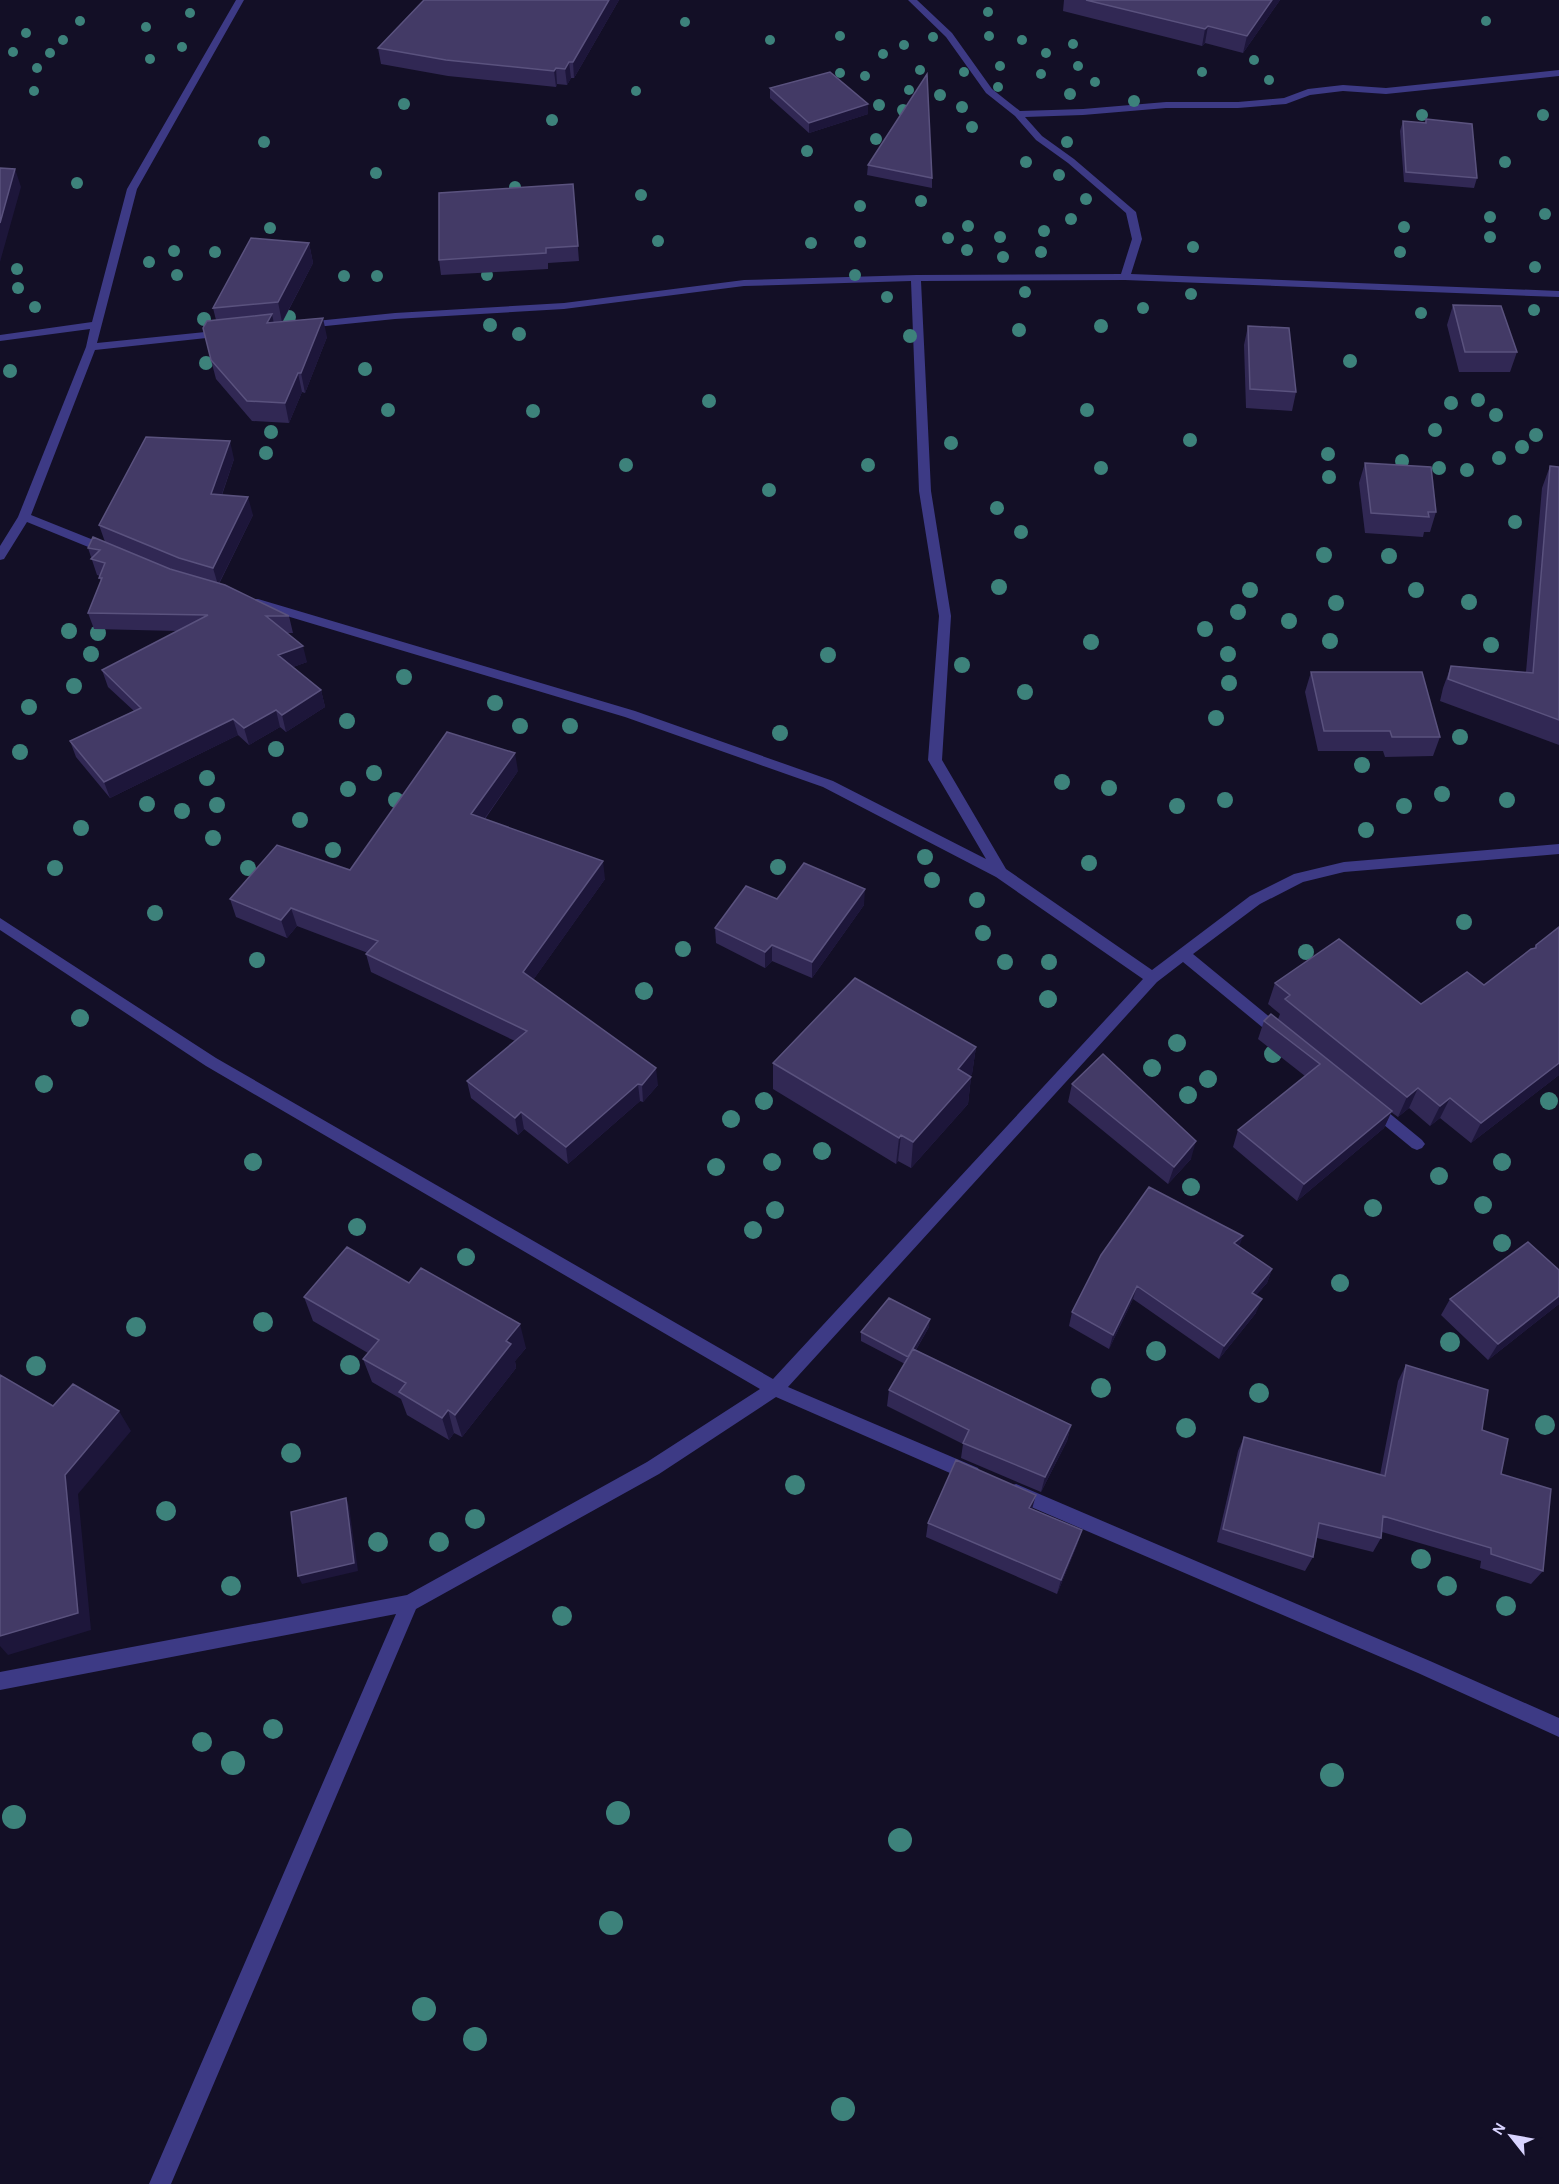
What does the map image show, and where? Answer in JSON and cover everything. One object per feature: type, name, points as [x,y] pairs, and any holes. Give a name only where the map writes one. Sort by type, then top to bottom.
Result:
[{"type":"street","points":[[0,556],[24,517],[91,347],[132,189],[240,0]]},
{"type":"street","points":[[912,0],[949,35],[989,91],[1018,114],[1039,138],[1071,161],[1131,212],[1137,239],[1125,277]]},
{"type":"street","points":[[1018,114],[1083,112],[1166,105],[1238,105],[1286,101],[1308,92],[1343,88],[1386,92],[1559,73]]},
{"type":"street","points":[[290,327],[395,316],[564,306],[744,283],[916,278],[1125,277],[1559,294]]},
{"type":"street","points":[[916,278],[925,491],[945,616],[935,760],[1001,873]]},
{"type":"street","points":[[0,338],[97,326]]},
{"type":"street","points":[[91,347],[231,332]]},
{"type":"street","points":[[24,517],[117,555]]},
{"type":"street","points":[[246,600],[630,714],[828,784],[1001,873],[1152,978]]},
{"type":"street","points":[[0,1682],[410,1603],[653,1468],[775,1389],[1152,978],[1255,900],[1299,878],[1344,867],[1559,849]]},
{"type":"street","points":[[0,923],[211,1062],[775,1389],[1424,1667],[1559,1728]]},
{"type":"street","points":[[1183,954],[1291,1042]]},
{"type":"street","points":[[1363,1100],[1417,1144]]},
{"type":"street","points":[[160,2184],[410,1603]]},
{"type":"building","points":[[424,0],[609,0],[573,62],[569,62],[565,69],[556,68],[554,71],[446,60],[378,48]]},
{"type":"building","points":[[1086,0],[1272,0],[1247,36],[1208,26],[1205,29]]},
{"type":"building","points":[[830,72],[868,104],[809,123],[770,88]]},
{"type":"building","points":[[927,74],[932,178],[868,165]]},
{"type":"building","points":[[1426,119],[1472,124],[1477,178],[1406,172],[1403,121],[1426,123]]},
{"type":"building","points":[[0,168],[15,169],[0,223]]},
{"type":"building","points":[[573,184],[578,246],[546,248],[546,253],[439,260],[439,193]]},
{"type":"building","points":[[251,238],[309,243],[278,302],[213,308]]},
{"type":"building","points":[[1453,305],[1501,306],[1517,352],[1465,352]]},
{"type":"building","points":[[272,314],[267,323],[323,318],[301,373],[298,373],[285,403],[247,401],[211,360],[203,328],[207,321]]},
{"type":"building","points":[[1248,326],[1289,328],[1296,392],[1250,389]]},
{"type":"building","points":[[146,437],[230,441],[211,494],[248,497],[213,568],[179,558],[99,525]]},
{"type":"building","points":[[1365,463],[1431,467],[1436,512],[1428,512],[1429,517],[1371,513]]},
{"type":"building","points":[[1550,466],[1559,467],[1559,720],[1448,679],[1451,666],[1533,673]]},
{"type":"building","points":[[93,537],[170,569],[225,585],[289,616],[266,616],[303,646],[278,655],[321,690],[282,715],[276,710],[244,728],[233,719],[104,782],[70,741],[141,708],[102,670],[208,615],[88,613],[102,578],[99,578],[105,563],[91,559],[100,550],[88,548]]},
{"type":"building","points":[[1311,672],[1422,672],[1440,737],[1392,737],[1390,731],[1324,731]]},
{"type":"building","points":[[447,732],[515,753],[471,814],[603,861],[523,972],[656,1068],[642,1085],[638,1084],[566,1147],[521,1112],[515,1118],[467,1081],[527,1031],[366,954],[378,941],[291,908],[281,920],[230,899],[277,845],[350,870]]},
{"type":"building","points":[[804,863],[865,889],[812,962],[772,945],[765,952],[715,928],[746,886],[777,899]]},
{"type":"building","points":[[1559,927],[1559,1063],[1481,1123],[1450,1098],[1440,1106],[1418,1088],[1407,1097],[1285,999],[1290,995],[1275,983],[1339,939],[1421,1004],[1467,972],[1484,985],[1531,949],[1536,948],[1536,945]]},
{"type":"building","points":[[855,978],[976,1047],[958,1069],[971,1077],[913,1142],[901,1135],[899,1138],[773,1063]]},
{"type":"building","points":[[1271,1014],[1392,1111],[1304,1184],[1238,1130],[1320,1064],[1264,1021]]},
{"type":"building","points":[[1103,1054],[1196,1141],[1174,1167],[1072,1084]]},
{"type":"building","points":[[1149,1187],[1243,1236],[1234,1243],[1272,1269],[1252,1293],[1262,1299],[1224,1346],[1137,1286],[1113,1335],[1072,1312],[1101,1255]]},
{"type":"building","points":[[1528,1242],[1559,1270],[1559,1296],[1498,1344],[1450,1299]]},
{"type":"building","points":[[347,1247],[409,1283],[421,1268],[520,1324],[506,1341],[511,1344],[455,1415],[448,1410],[442,1418],[399,1392],[406,1383],[363,1359],[379,1340],[304,1297]]},
{"type":"building","points":[[889,1298],[930,1319],[908,1357],[861,1332]]},
{"type":"building","points":[[913,1349],[1071,1425],[1045,1477],[963,1443],[969,1430],[889,1390]]},
{"type":"building","points":[[1406,1365],[1488,1390],[1482,1430],[1508,1439],[1501,1474],[1551,1489],[1543,1571],[1491,1554],[1491,1548],[1383,1516],[1381,1538],[1319,1523],[1313,1557],[1223,1529],[1244,1437],[1385,1476]]},
{"type":"building","points":[[0,1375],[53,1406],[73,1384],[119,1411],[65,1475],[78,1613],[0,1636]]},
{"type":"building","points":[[956,1460],[1036,1495],[1029,1508],[1082,1530],[1061,1580],[928,1523]]},
{"type":"building","points":[[346,1498],[354,1563],[298,1576],[291,1512]]}]
